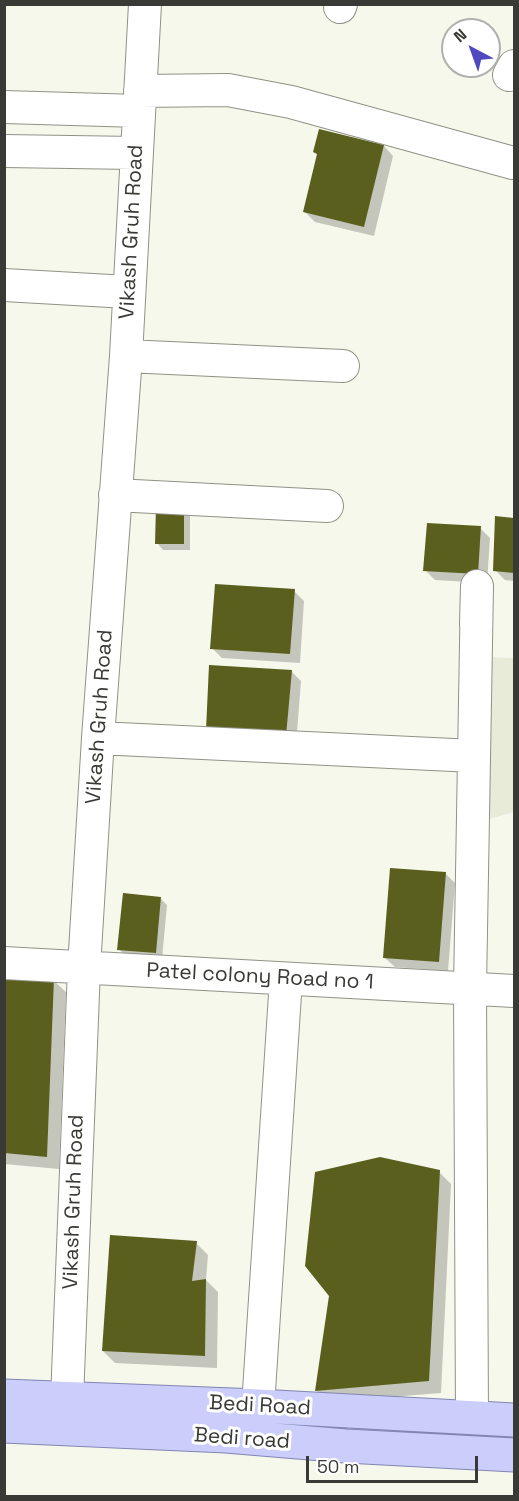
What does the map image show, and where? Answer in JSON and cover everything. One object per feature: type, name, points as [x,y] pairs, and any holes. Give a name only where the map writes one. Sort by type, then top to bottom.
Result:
[{"type":"main road","name":"Bedi Road","points":[[4,1396],[66,1414],[258,1406],[514,1420]]},
{"type":"main road","name":"Bedi road","points":[[4,1426],[66,1414],[226,1436],[512,1459]]},
{"type":"street","name":"Vikash Gruh Road","points":[[66,1414],[84,968],[126,356],[145,4]]},
{"type":"street","points":[[4,107],[139,101],[228,90],[281,100],[513,163]]},
{"type":"street","points":[[4,151],[136,153]]},
{"type":"street","points":[[4,285],[128,292]]},
{"type":"street","points":[[126,356],[343,366]]},
{"type":"street","points":[[115,495],[327,506]]},
{"type":"street","points":[[472,1418],[470,988],[476,624]]},
{"type":"street","points":[[98,738],[474,756]]},
{"type":"street","name":"Patel colony Road no 1","points":[[4,963],[514,992]]},
{"type":"street","points":[[258,1406],[286,979]]},
{"type":"shaded area","points":[[485,657],[514,658],[514,812],[472,824]]},
{"type":"building","points":[[319,129],[384,145],[364,227],[303,212],[317,154],[313,152]]},
{"type":"building","points":[[156,506],[184,506],[184,544],[155,544]]},
{"type":"building","points":[[495,516],[514,518],[514,573],[493,571]]},
{"type":"building","points":[[427,523],[481,526],[478,574],[423,571]]},
{"type":"building","points":[[215,584],[295,589],[290,654],[210,649]]},
{"type":"building","points":[[209,665],[292,670],[286,736],[206,730]]},
{"type":"building","points":[[390,868],[446,872],[439,962],[383,958]]},
{"type":"building","points":[[123,893],[161,897],[156,953],[117,950]]},
{"type":"building","points":[[4,975],[54,978],[47,1157],[4,1153]]},
{"type":"building","points":[[380,1157],[440,1170],[429,1381],[315,1391],[329,1296],[305,1266],[315,1172]]},
{"type":"building","points":[[110,1235],[197,1241],[192,1281],[206,1279],[205,1356],[102,1351]]}]
